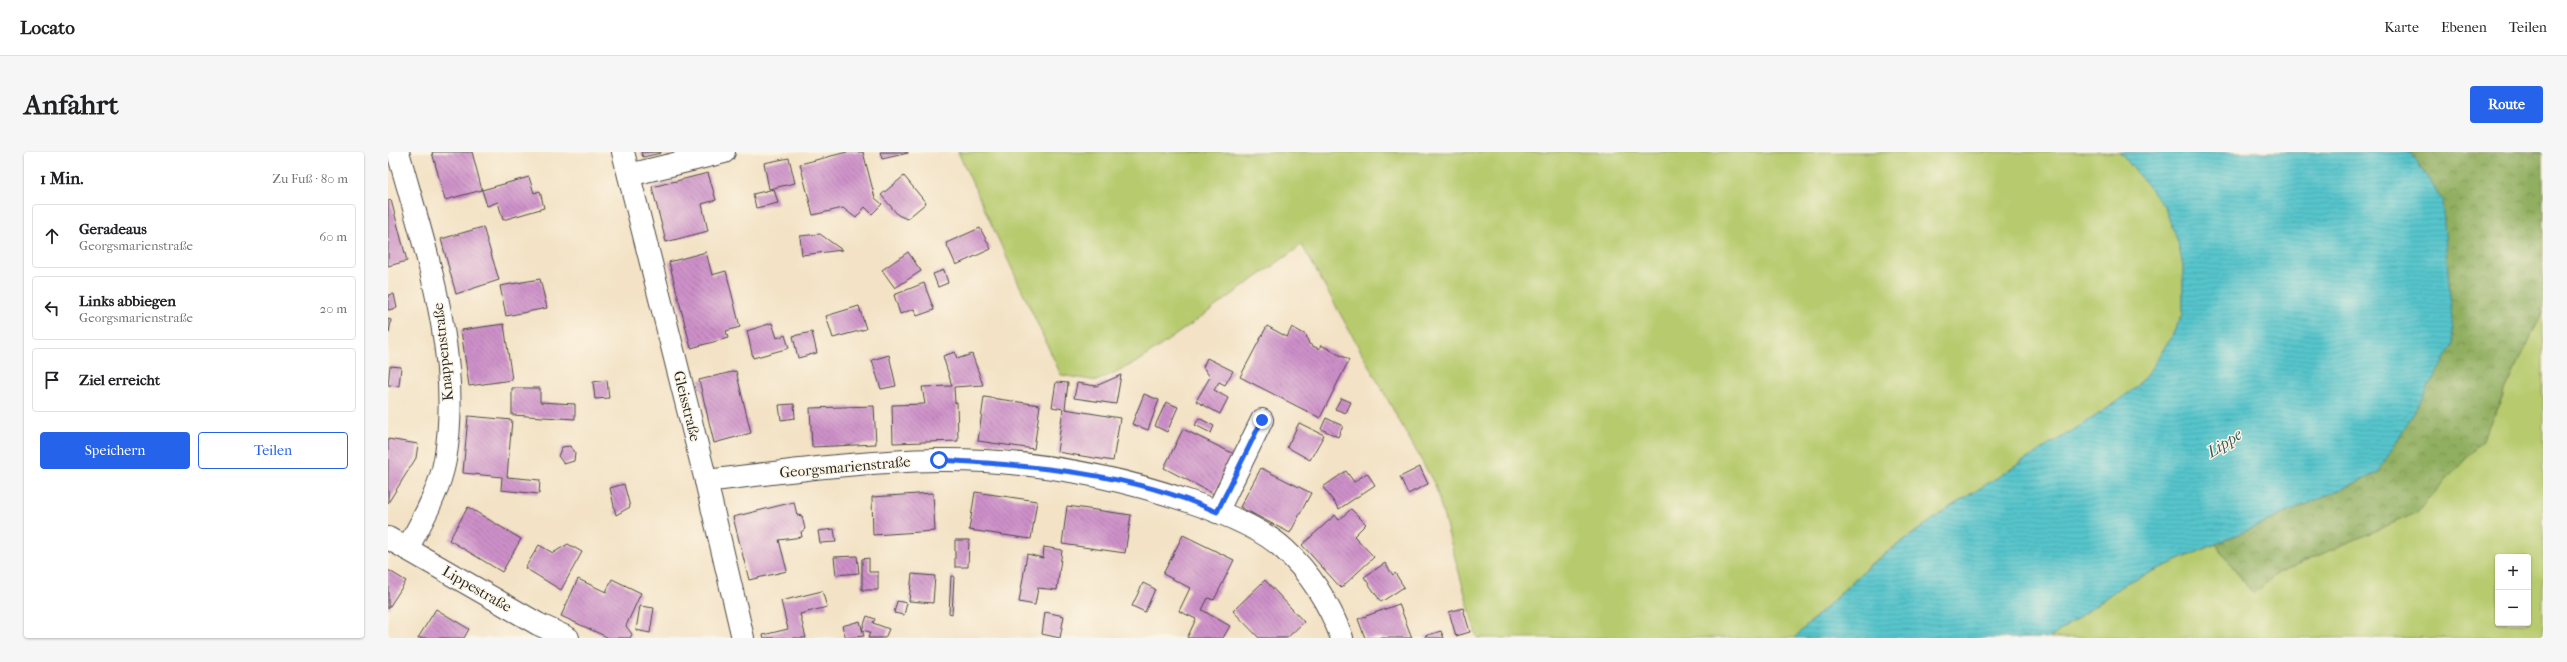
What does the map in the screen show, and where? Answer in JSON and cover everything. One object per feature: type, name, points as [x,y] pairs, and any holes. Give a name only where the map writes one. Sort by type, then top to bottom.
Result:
[{"type":"street","name":"Knappenstraße","points":[[398,152],[437,293],[446,358],[449,416],[445,461],[431,502],[407,549]]},
{"type":"street","name":"Gleisstraße","points":[[623,152],[706,481],[743,638]]},
{"type":"street","points":[[629,175],[724,152]]},
{"type":"street","points":[[1217,512],[1262,420]]},
{"type":"street","name":"Georgsmarienstraße","points":[[706,481],[846,464],[939,460],[1018,465],[1080,472],[1143,486],[1217,512],[1263,534],[1285,549],[1308,576],[1332,612],[1342,638]]},
{"type":"street","name":"Lippestraße","points":[[388,538],[538,624],[568,638]]},
{"type":"green space","points":[[958,152],[2120,152],[2164,206],[2178,242],[2183,265],[2183,313],[2173,334],[2153,366],[2137,387],[2099,414],[1950,507],[1869,565],[1794,638],[1477,638],[1435,485],[1302,245],[1139,361],[1097,381],[1061,375]]},
{"type":"green space","points":[[2410,152],[2543,152],[2543,311],[2481,442],[2416,513],[2278,573],[2253,594],[2216,544],[2378,473],[2442,199]]},
{"type":"green space","points":[[2543,311],[2543,638],[2050,638],[2126,583],[2216,544],[2253,594],[2278,573],[2416,513],[2481,442]]},
{"type":"water","name":"Lippe","points":[[2120,152],[2410,152],[2442,199],[2454,344],[2378,473],[2126,583],[2050,638],[1794,638],[1869,566],[1950,507],[2099,414],[2137,387],[2153,366],[2173,334],[2183,313],[2183,265],[2178,242],[2164,206]]},
{"type":"building","points":[[432,152],[472,152],[482,190],[445,200]]},
{"type":"building","points":[[641,152],[661,152],[661,153],[643,157]]},
{"type":"building","points":[[847,152],[863,152],[875,198],[882,204],[872,214],[865,207],[856,218],[843,208],[813,215],[800,164]]},
{"type":"building","points":[[880,152],[908,152],[908,153],[882,159]]},
{"type":"building","points":[[789,158],[795,183],[769,189],[764,163]]},
{"type":"building","points":[[708,173],[716,200],[702,204],[708,231],[666,242],[652,187]]},
{"type":"building","points":[[904,176],[926,203],[907,219],[898,215],[881,195]]},
{"type":"building","points":[[529,177],[534,193],[540,191],[544,208],[503,220],[498,202],[487,206],[482,190]]},
{"type":"building","points":[[774,189],[778,203],[756,208],[753,194]]},
{"type":"building","points":[[391,200],[407,261],[388,266],[388,201]]},
{"type":"building","points":[[483,227],[499,280],[456,294],[441,239]]},
{"type":"building","points":[[980,228],[991,249],[956,265],[946,243]]},
{"type":"building","points":[[820,234],[842,250],[802,255],[800,236]]},
{"type":"building","points":[[706,252],[712,275],[726,271],[740,327],[726,331],[728,338],[691,348],[669,262]]},
{"type":"building","points":[[908,252],[921,271],[895,288],[882,270]]},
{"type":"building","points":[[944,270],[948,283],[938,287],[933,274]]},
{"type":"building","points":[[540,279],[547,308],[506,316],[500,286]]},
{"type":"building","points":[[924,283],[934,310],[917,316],[914,309],[900,314],[894,295]]},
{"type":"building","points":[[394,294],[397,308],[388,310],[388,295]]},
{"type":"building","points":[[859,306],[866,329],[833,338],[826,316]]},
{"type":"building","points":[[388,319],[391,320],[389,333],[388,333]]},
{"type":"building","points":[[772,323],[777,338],[785,335],[789,348],[753,358],[747,331]]},
{"type":"building","points":[[504,324],[512,380],[469,386],[461,330]]},
{"type":"building","points":[[1267,326],[1287,337],[1292,327],[1306,335],[1309,344],[1319,349],[1321,345],[1349,360],[1320,418],[1240,377]]},
{"type":"building","points":[[812,332],[817,353],[798,358],[793,336]]},
{"type":"building","points":[[955,352],[957,359],[972,354],[983,385],[954,387],[955,403],[957,402],[958,441],[893,443],[892,405],[925,404],[922,387],[952,386],[943,356]]},
{"type":"building","points":[[889,355],[896,386],[881,389],[872,360]]},
{"type":"building","points":[[1207,358],[1233,371],[1225,385],[1219,382],[1214,390],[1228,398],[1220,414],[1196,401],[1210,377],[1203,367]]},
{"type":"building","points":[[390,366],[401,367],[399,386],[388,385]]},
{"type":"building","points":[[736,371],[751,433],[714,443],[699,380]]},
{"type":"building","points":[[1121,375],[1116,404],[1074,398],[1077,383],[1096,386]]},
{"type":"building","points":[[607,380],[609,398],[595,399],[593,382]]},
{"type":"building","points":[[1056,382],[1068,383],[1065,409],[1120,418],[1113,461],[1057,452],[1063,409],[1052,407]]},
{"type":"building","points":[[512,388],[540,388],[540,402],[575,404],[575,419],[512,415]]},
{"type":"building","points":[[1144,394],[1159,400],[1148,430],[1132,424]]},
{"type":"building","points":[[984,397],[1040,405],[1034,449],[978,441]]},
{"type":"building","points":[[1341,398],[1351,402],[1346,413],[1335,409]]},
{"type":"building","points":[[1166,402],[1178,407],[1167,432],[1155,426]]},
{"type":"building","points":[[794,404],[795,418],[781,420],[779,405]]},
{"type":"building","points":[[874,406],[876,444],[812,447],[810,408]]},
{"type":"building","points":[[468,416],[512,420],[507,477],[540,480],[539,494],[501,490],[502,477],[463,473]]},
{"type":"building","points":[[1199,418],[1214,426],[1211,433],[1195,425]]},
{"type":"building","points":[[1326,418],[1343,426],[1338,437],[1321,429]]},
{"type":"building","points":[[1299,423],[1324,435],[1310,460],[1287,447]]},
{"type":"building","points":[[1183,429],[1234,454],[1214,494],[1164,468]]},
{"type":"building","points":[[388,439],[418,444],[416,458],[388,503]]},
{"type":"building","points":[[570,446],[575,452],[574,461],[564,464],[558,456],[562,447]]},
{"type":"building","points":[[1420,467],[1428,484],[1408,494],[1400,477]]},
{"type":"building","points":[[1261,468],[1311,493],[1290,533],[1240,507]]},
{"type":"building","points":[[1346,471],[1354,482],[1367,473],[1375,485],[1339,509],[1323,487]]},
{"type":"building","points":[[624,484],[630,507],[616,515],[610,488]]},
{"type":"building","points":[[975,492],[1037,501],[1031,539],[969,530]]},
{"type":"building","points":[[933,493],[935,531],[873,535],[872,497]]},
{"type":"building","points":[[794,502],[797,515],[802,516],[805,529],[801,532],[802,537],[779,540],[787,571],[749,580],[733,517]]},
{"type":"building","points":[[1067,506],[1131,515],[1125,553],[1062,544]]},
{"type":"building","points":[[468,507],[521,539],[502,572],[449,540]]},
{"type":"building","points":[[1351,509],[1366,524],[1354,536],[1374,557],[1341,588],[1302,545],[1335,515],[1339,520]]},
{"type":"building","points":[[834,529],[836,542],[820,543],[818,531]]},
{"type":"building","points":[[1183,535],[1234,560],[1214,600],[1208,598],[1202,610],[1230,626],[1223,638],[1187,638],[1196,619],[1179,611],[1190,588],[1163,574]]},
{"type":"building","points":[[955,540],[969,540],[968,567],[955,567]]},
{"type":"building","points":[[568,544],[582,552],[561,590],[525,568],[539,545],[553,553]]},
{"type":"building","points":[[1044,547],[1062,550],[1057,590],[1038,588],[1035,605],[1019,602],[1027,554],[1043,558]]},
{"type":"building","points":[[857,556],[859,573],[836,575],[834,557]]},
{"type":"building","points":[[869,558],[869,572],[878,572],[878,590],[862,590],[862,559]]},
{"type":"building","points":[[1385,563],[1393,575],[1395,573],[1404,587],[1381,602],[1364,577]]},
{"type":"building","points":[[388,570],[406,581],[388,609]]},
{"type":"building","points":[[912,574],[935,576],[933,603],[909,601]]},
{"type":"building","points":[[951,576],[954,576],[952,614],[949,613]]},
{"type":"building","points":[[578,579],[606,592],[612,579],[641,593],[626,626],[632,634],[630,638],[609,638],[561,616]]},
{"type":"building","points":[[1265,580],[1304,622],[1287,638],[1259,638],[1233,611]]},
{"type":"building","points":[[1143,583],[1155,589],[1145,612],[1132,606]]},
{"type":"building","points":[[822,591],[827,607],[800,614],[806,638],[764,638],[763,635],[788,629],[781,601]]},
{"type":"building","points":[[897,601],[907,603],[904,615],[894,613]]},
{"type":"building","points":[[1399,604],[1412,638],[1365,638],[1358,619]]},
{"type":"building","points":[[640,606],[654,608],[650,633],[636,630]]},
{"type":"building","points":[[1463,608],[1470,632],[1456,636],[1449,612]]},
{"type":"building","points":[[436,609],[469,629],[464,638],[418,638]]},
{"type":"building","points":[[1045,612],[1064,616],[1060,638],[1042,634]]},
{"type":"building","points":[[867,616],[875,619],[873,623],[889,629],[885,638],[868,638],[870,632],[862,630]]},
{"type":"building","points":[[860,621],[864,636],[846,638],[842,626]]},
{"type":"building","points":[[1441,631],[1444,638],[1426,638],[1425,636]]},
{"type":"route","points":[[939,460],[1018,465],[1080,472],[1143,486],[1217,512],[1262,420]]}]
